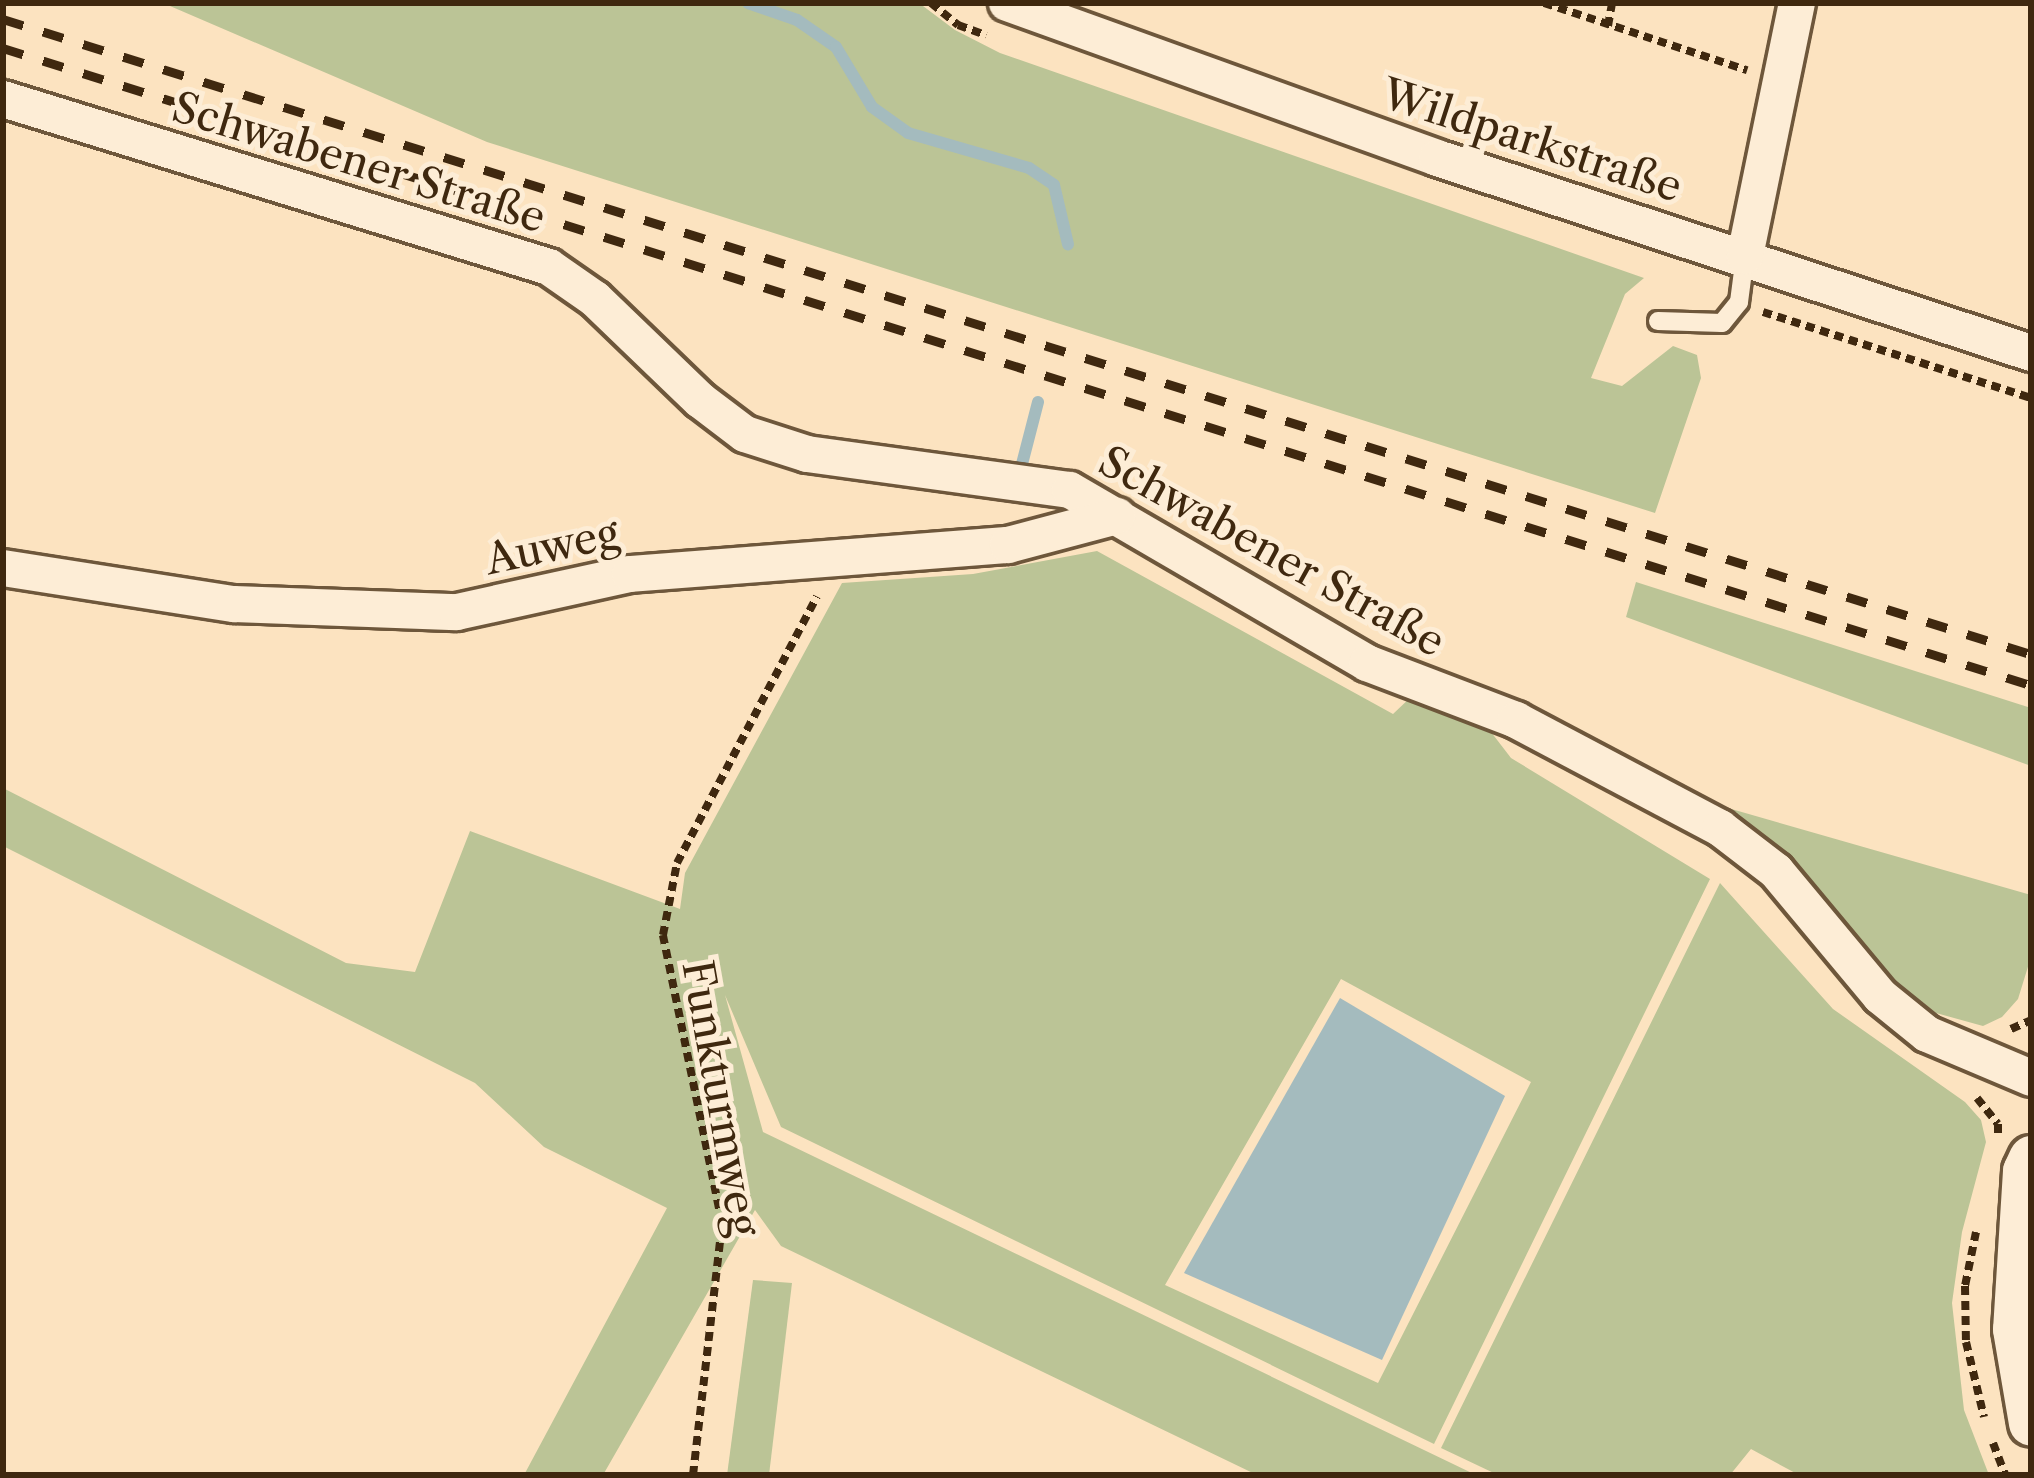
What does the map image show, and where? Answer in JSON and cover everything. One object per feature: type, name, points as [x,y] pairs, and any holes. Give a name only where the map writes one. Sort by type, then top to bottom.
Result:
[{"type":"street","name":"Wildparkstraße","points":[[1007,3],[1437,158],[2031,353]]},
{"type":"street","points":[[1745,256],[1797,3]]},
{"type":"street","name":"Schwabener Straße","points":[[3,100],[549,266],[595,298],[700,400],[745,434],[807,454],[1070,490],[1367,663],[1516,720],[1720,829],[1776,871],[1895,1009],[1948,1045],[2031,1078]]},
{"type":"street","name":"Auweg","points":[[3,568],[233,604],[457,612],[630,574],[1008,545],[1117,516]]},
{"type":"street","points":[[2031,1158],[2025,1172],[2027,1246],[2015,1329],[2031,1423]]},
{"type":"lane","points":[[1658,321],[1722,323],[1739,302],[1745,256]]},
{"type":"path","points":[[1544,3],[1760,74]]},
{"type":"path","points":[[1608,26],[1612,3]]},
{"type":"path","name":"Funkturmweg","points":[[693,1475],[722,1223],[663,935],[677,863],[838,555]]},
{"type":"path","points":[[1964,1087],[1987,1108]]},
{"type":"green space","points":[[163,3],[919,3],[955,30],[1000,53],[1644,278],[1625,294],[1591,378],[1622,386],[1673,346],[1697,355],[1701,378],[1655,513],[487,142]]},
{"type":"green space","points":[[1097,551],[1393,714],[1412,696],[1491,732],[1511,758],[1710,879],[1434,1444],[781,1127],[725,995],[763,1132],[1476,1475],[1257,1475],[781,1246],[755,1210],[603,1475],[524,1475],[667,1208],[544,1147],[475,1083],[3,846],[3,788],[346,963],[415,972],[470,831],[680,909],[685,873],[842,583],[973,574]],"holes":[[[1341,979],[1531,1082],[1378,1383],[1165,1285]]]},
{"type":"green space","points":[[1636,582],[2031,708],[2031,766],[1626,617]]},
{"type":"green space","points":[[1700,800],[2031,895],[2031,957],[2018,999],[2002,1017],[1983,1026],[1936,1013],[1883,971],[1788,865]]},
{"type":"green space","points":[[1720,883],[1833,1009],[1965,1102],[1981,1120],[1986,1142],[1962,1232],[1952,1303],[1964,1410],[1989,1475],[1799,1475],[1751,1449],[1730,1475],[1498,1475],[1441,1448]]},
{"type":"green space","points":[[753,1280],[792,1283],[769,1475],[727,1475]]},
{"type":"water","points":[[1340,998],[1505,1096],[1382,1360],[1184,1273]]},
{"type":"waterway","points":[[748,3],[797,20],[836,47],[872,107],[908,133],[1029,168],[1054,185],[1068,244]]},
{"type":"waterway","points":[[1022,464],[1038,402]]},
{"type":"railway","points":[[3,19],[2031,654]]},
{"type":"railway","points":[[3,48],[2031,685]]}]
